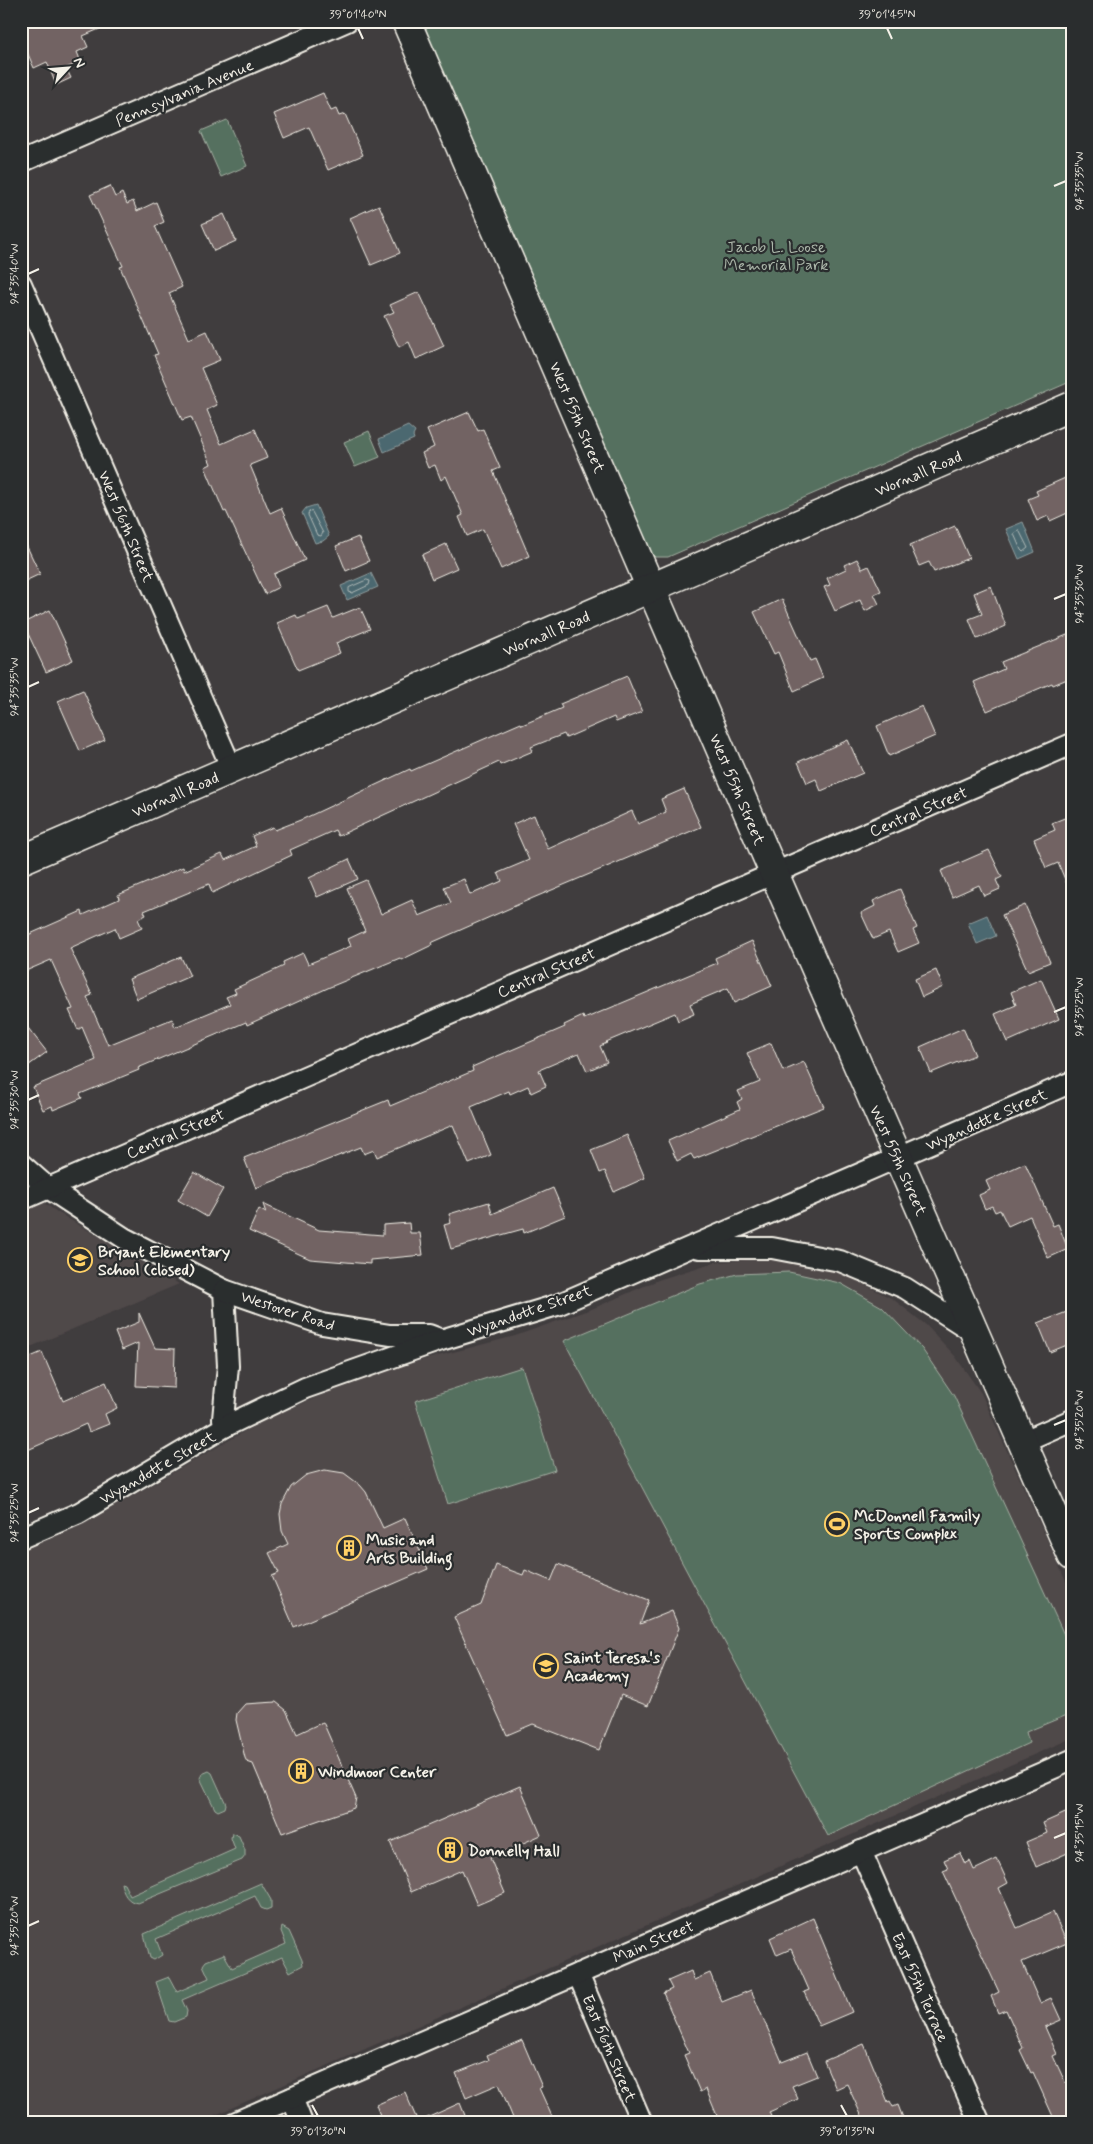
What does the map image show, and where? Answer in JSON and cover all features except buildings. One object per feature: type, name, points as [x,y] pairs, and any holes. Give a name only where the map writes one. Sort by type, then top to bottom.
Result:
[{"type":"main road","name":"West 55th Street","points":[[406,21],[774,873],[1072,1556]]},
{"type":"main road","name":"Wornall Road","points":[[21,860],[1072,406]]},
{"type":"street","name":"Pennsylvania Avenue","points":[[21,162],[347,21]]},
{"type":"street","name":"West 56th Street","points":[[21,284],[232,769]]},
{"type":"street","name":"Central Street","points":[[21,1200],[1072,744]]},
{"type":"street","name":"Wyandotte Street","points":[[21,1538],[79,1513],[226,1426],[305,1388],[441,1340],[557,1305],[1072,1082]]},
{"type":"street","name":"Westover Road","points":[[21,1164],[48,1188],[124,1238],[224,1290],[322,1324],[390,1335],[429,1335],[441,1340]]},
{"type":"street","points":[[690,1247],[772,1248],[840,1261],[904,1288],[975,1333]]},
{"type":"street","name":"Westover Road","points":[[224,1290],[228,1366],[223,1419],[226,1426]]},
{"type":"street","points":[[1022,1442],[1072,1420]]},
{"type":"street","name":"Main Street","points":[[234,2123],[1072,1760]]},
{"type":"street","name":"East 55th Terrace","points":[[862,1851],[980,2123]]},
{"type":"street","name":"East 56th Street","points":[[578,1974],[642,2123]]},
{"type":"street","points":[[292,2098],[302,2123]]},
{"type":"shaded area","name":"Bryant Elementary School (closed)","points":[[21,1187],[57,1212],[179,1284],[21,1351]]},
{"type":"shaded area","name":"Saint Teresa's Academy","points":[[761,1259],[790,1261],[820,1267],[851,1278],[893,1299],[926,1325],[955,1356],[981,1393],[1072,1595],[1072,1738],[197,2123],[21,2123],[21,1549],[94,1518],[266,1419],[336,1389],[411,1363],[515,1336],[594,1308],[658,1280],[715,1262]]},
{"type":"green space","name":"Jacob L. Loose Memorial Park","points":[[419,21],[1072,21],[1072,381],[668,557],[655,557],[650,552]]},
{"type":"green space","points":[[227,120],[247,166],[221,177],[201,131]]},
{"type":"green space","points":[[369,431],[380,457],[355,467],[344,442]]},
{"type":"green space","name":"McDonnell Family Sports Complex","points":[[789,1272],[840,1283],[882,1307],[922,1349],[954,1396],[1072,1652],[1072,1713],[1026,1732],[1029,1743],[828,1836],[564,1341],[700,1284],[737,1274]]},
{"type":"green space","points":[[522,1367],[555,1470],[448,1504],[415,1401]]},
{"type":"green space","points":[[209,1771],[212,1773],[226,1804],[225,1808],[218,1811],[215,1809],[200,1778],[202,1774]]},
{"type":"green space","points":[[232,1833],[239,1836],[245,1850],[245,1856],[242,1860],[138,1903],[128,1899],[124,1893],[121,1883],[124,1884],[130,1896],[235,1849],[231,1838]]},
{"type":"green space","points":[[261,1883],[271,1900],[271,1908],[266,1910],[261,1908],[255,1896],[156,1939],[162,1955],[154,1960],[150,1958],[144,1934]]},
{"type":"green space","points":[[282,1927],[289,1931],[303,1965],[290,1972],[282,1957],[182,2000],[187,2011],[186,2017],[174,2022],[169,2021],[156,1982],[169,1977],[177,1992],[209,1978],[203,1965],[206,1961],[224,1954],[232,1968],[286,1944],[281,1931]]},
{"type":"water","points":[[408,426],[415,432],[414,439],[384,452],[379,439]]},
{"type":"water","points":[[316,505],[329,536],[323,541],[315,543],[302,513],[306,508]]},
{"type":"water","points":[[1023,522],[1035,552],[1019,559],[1006,529]]},
{"type":"water","points":[[371,573],[378,587],[347,600],[341,586]]},
{"type":"water","points":[[987,915],[996,936],[977,944],[968,923]]},
{"type":"place","name":"Bryant Elementary School (closed)","points":[[80,1260]]},
{"type":"place","name":"McDonnell Family Sports Complex","points":[[837,1524]]},
{"type":"place","name":"Music and Arts Building","points":[[349,1548]]},
{"type":"place","name":"Saint Teresa's Academy","points":[[546,1666]]},
{"type":"place","name":"Windmoor Center","points":[[301,1771]]},
{"type":"place","name":"Donnelly Hall","points":[[450,1850]]}]
